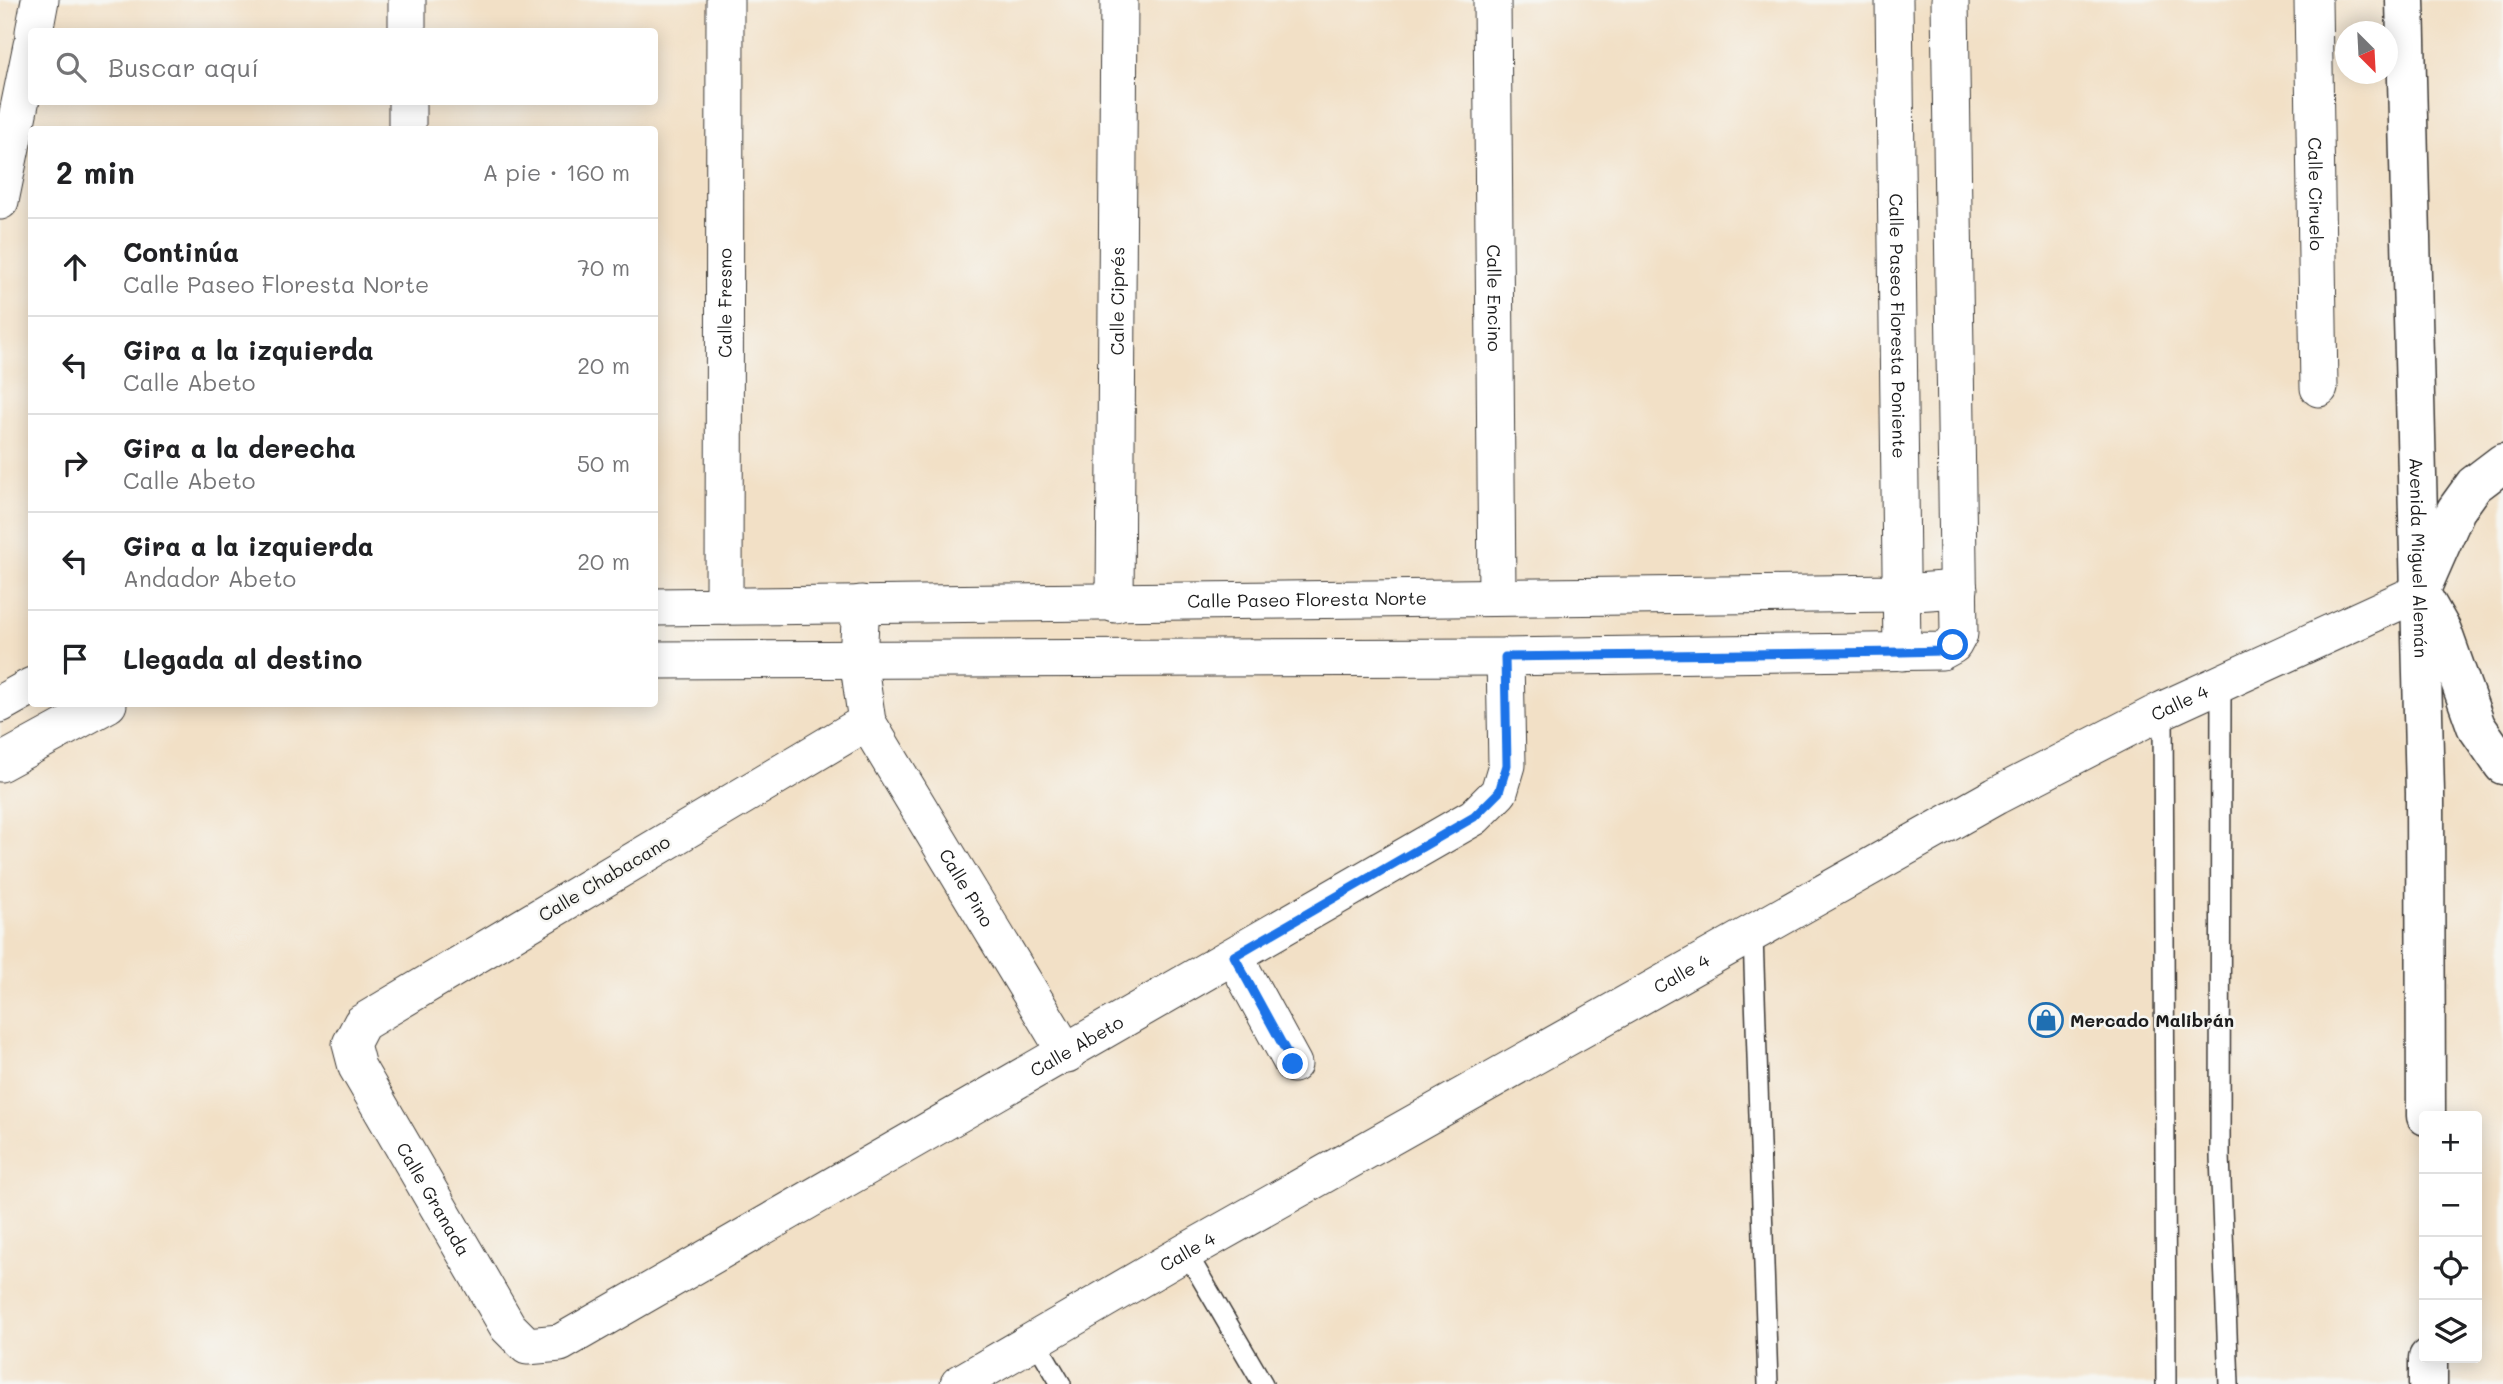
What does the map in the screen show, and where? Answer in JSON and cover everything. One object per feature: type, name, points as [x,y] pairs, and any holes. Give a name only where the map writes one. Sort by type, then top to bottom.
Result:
[{"type":"main road","name":"Avenida Miguel Alemán","points":[[2405,0],[2425,793],[2426,1111]]},
{"type":"main road","points":[[2503,463],[2474,485],[2456,510],[2420,592],[2442,631],[2476,726],[2503,765]]},
{"type":"main road","points":[[2428,1363],[2428,1384]]},
{"type":"street","points":[[35,28],[40,0]]},
{"type":"street","points":[[407,0],[407,28]]},
{"type":"street","name":"Calle Fresno","points":[[724,606],[725,0]]},
{"type":"street","name":"Calle Ciprés","points":[[1115,604],[1119,0]]},
{"type":"street","name":"Calle Encino","points":[[1492,0],[1497,595]]},
{"type":"street","name":"Calle Paseo Floresta Poniente","points":[[1894,0],[1902,652]]},
{"type":"street","points":[[658,660],[1505,657],[1942,651],[1953,645],[1959,634],[1950,0]]},
{"type":"street","name":"Calle Ciruelo","points":[[2314,0],[2319,388]]},
{"type":"street","points":[[0,201],[11,95],[28,55]]},
{"type":"street","points":[[407,105],[407,126]]},
{"type":"street","name":"Calle Paseo Floresta Norte","points":[[658,607],[1115,604],[1497,595],[1900,593],[1958,589]]},
{"type":"street","name":"Calle 4","points":[[960,1384],[1186,1252],[1753,936],[1996,796],[2163,710],[2420,592]]},
{"type":"street","points":[[861,604],[858,658],[867,722]]},
{"type":"street","name":"Calle Abeto","points":[[527,1346],[560,1343],[1067,1054],[1474,817],[1499,792],[1507,765],[1505,657]]},
{"type":"street","points":[[0,704],[28,688]]},
{"type":"street","points":[[0,763],[103,707]]},
{"type":"street","name":"Calle Chabacano","points":[[351,1044],[362,1023],[867,722]]},
{"type":"street","name":"Calle Pino","points":[[867,722],[1067,1054]]},
{"type":"street","points":[[1234,956],[1293,1064]]},
{"type":"street","name":"Calle Granada","points":[[351,1044],[358,1067],[508,1327],[527,1346]]},
{"type":"lane","points":[[2221,685],[2220,1156],[2229,1384]]},
{"type":"lane","points":[[2163,710],[2166,1384]]},
{"type":"lane","points":[[1753,936],[1768,1384]]},
{"type":"lane","points":[[1186,1252],[1264,1384]]},
{"type":"lane","points":[[1035,1340],[1061,1384]]},
{"type":"place","name":"Mercado Malibrán","points":[[2046,1020]]},
{"type":"route","points":[[1293,1064],[1234,956],[1474,817],[1499,792],[1507,765],[1505,657],[1942,651],[1953,645]]}]
